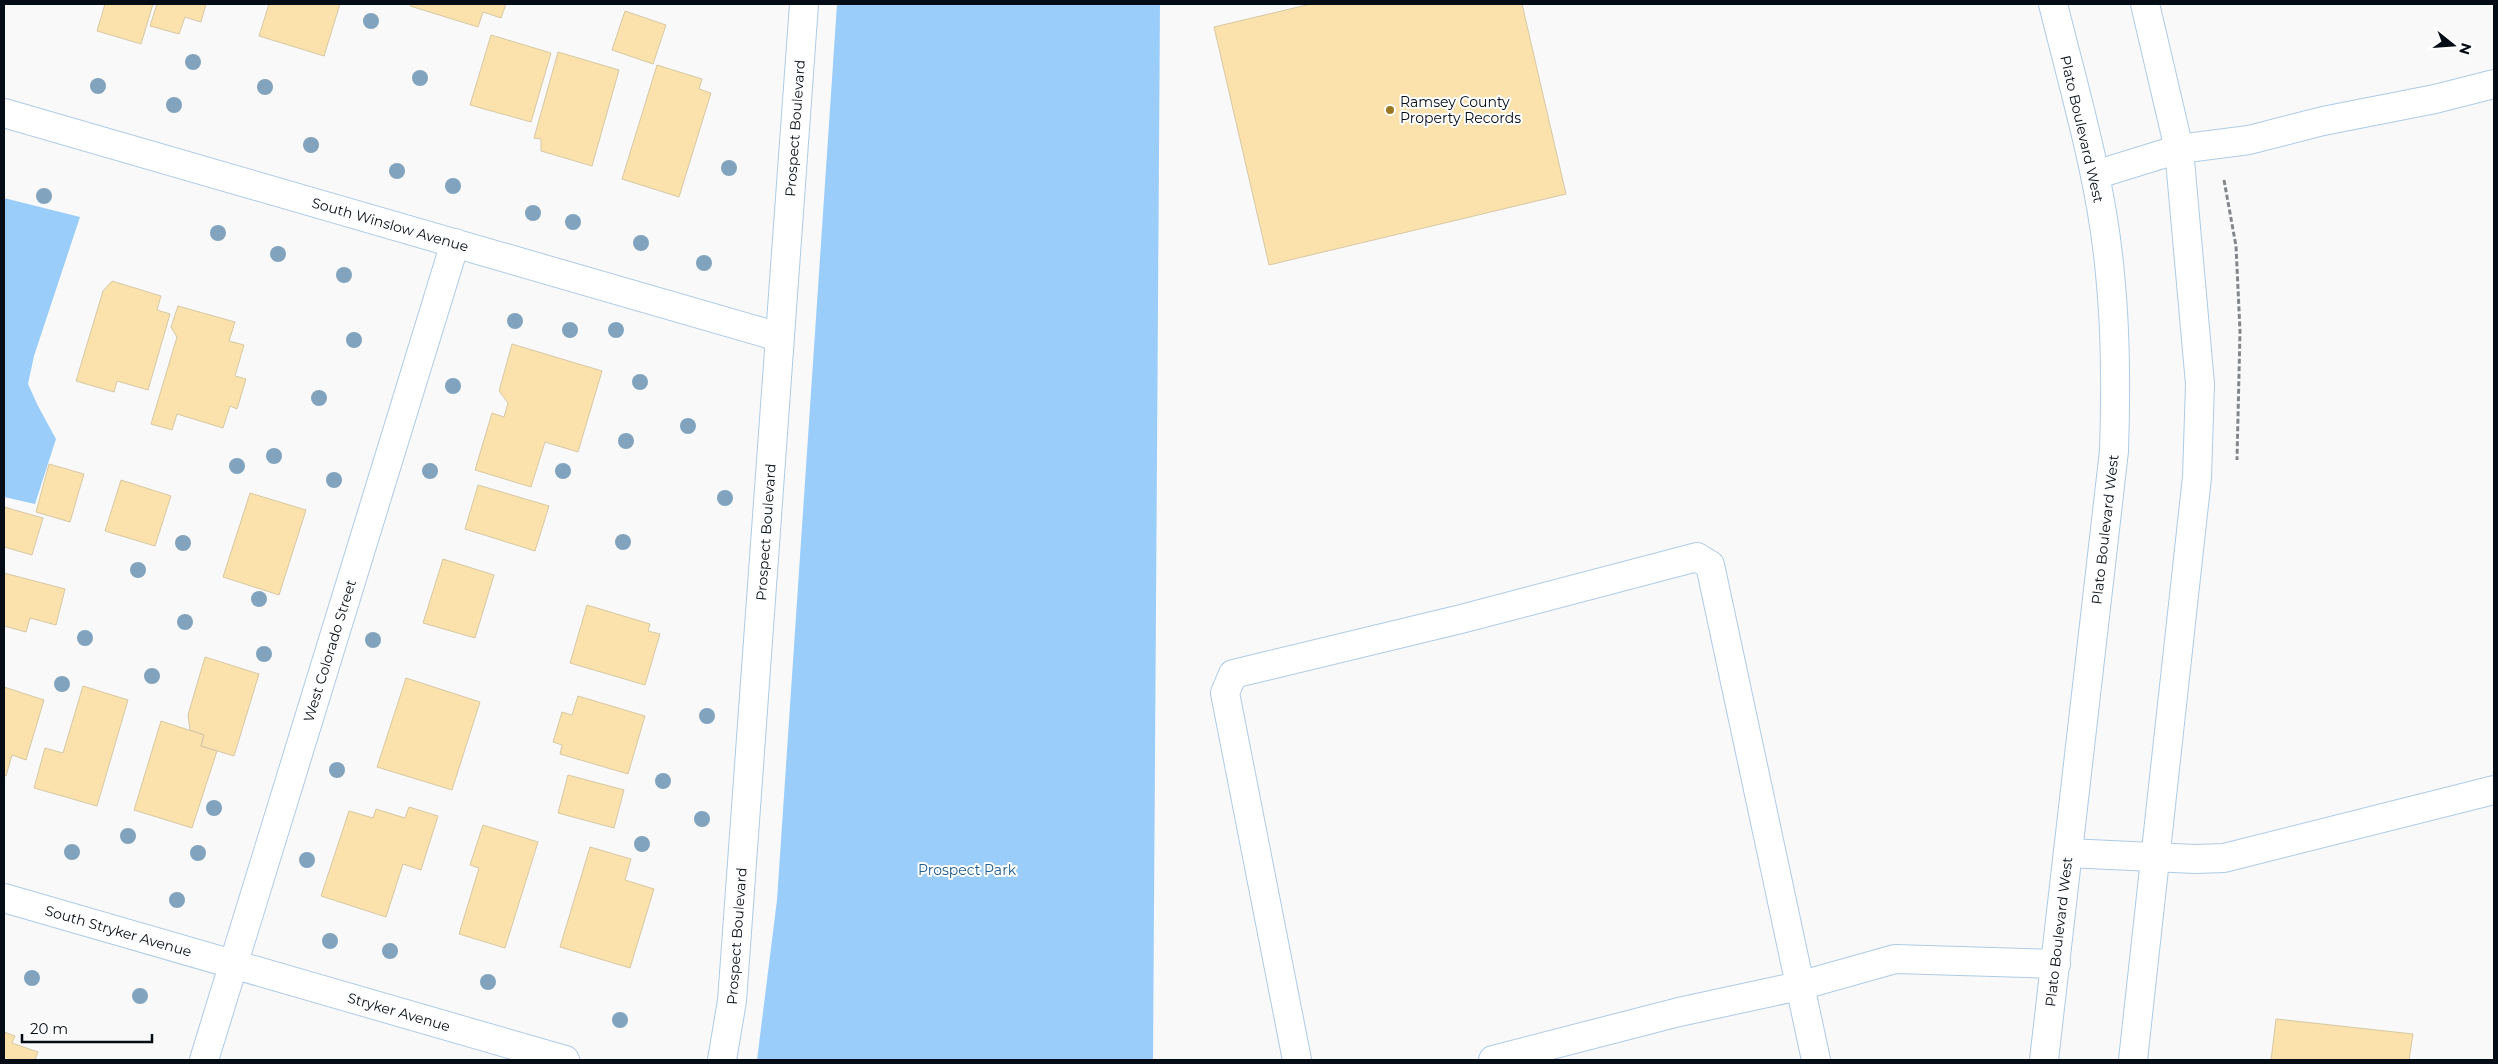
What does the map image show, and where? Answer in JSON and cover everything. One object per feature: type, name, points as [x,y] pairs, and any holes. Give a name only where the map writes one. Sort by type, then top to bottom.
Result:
[{"type":"street","name":"Prospect Boulevard","points":[[722,1060],[732,1001],[804,4]]},
{"type":"street","name":"Plato Boulevard West","points":[[2044,1060],[2114,451],[2116,366],[2110,272],[2095,175],[2053,4]]},
{"type":"street","points":[[2133,1060],[2197,477],[2200,384],[2179,149],[2145,4]]},
{"type":"street","points":[[2095,175],[2179,149],[2249,140],[2323,121],[2435,99],[2494,84]]},
{"type":"street","name":"South Winslow Avenue","points":[[4,113],[779,337]]},
{"type":"street","name":"West Colorado Street","points":[[204,1060],[455,243]]},
{"type":"street","points":[[1297,1060],[1224,693],[1233,674],[1461,619],[1697,557],[1710,565],[1816,1060]]},
{"type":"street","points":[[2068,853],[2154,858],[2224,858],[2488,791]]},
{"type":"street","name":"South Stryker Avenue","points":[[4,898],[232,965]]},
{"type":"street","points":[[1493,1060],[1679,1012],[1799,986],[1895,959],[2056,964]]},
{"type":"street","name":"Stryker Avenue","points":[[232,965],[565,1060]]},
{"type":"green space","name":"Prospect Park","points":[[837,4],[1160,4],[1153,1060],[757,1060],[777,900]]},
{"type":"green space","points":[[4,198],[80,217],[34,356],[28,384],[56,439],[35,504],[4,497]]},
{"type":"building","points":[[105,4],[153,4],[141,44],[97,31]]},
{"type":"building","points":[[157,4],[206,4],[201,22],[185,17],[179,34],[150,26]]},
{"type":"building","points":[[269,4],[340,4],[324,56],[259,36]]},
{"type":"building","points":[[411,4],[506,4],[501,18],[483,12],[478,27],[410,6]]},
{"type":"building","name":"Ramsey County Property Records","points":[[1311,4],[1522,4],[1566,194],[1269,265],[1214,27]]},
{"type":"building","points":[[625,11],[666,25],[653,64],[612,50]]},
{"type":"building","points":[[491,35],[551,53],[531,122],[470,105]]},
{"type":"building","points":[[558,52],[619,70],[592,166],[541,151],[541,139],[534,138]]},
{"type":"building","points":[[657,65],[702,79],[699,89],[711,93],[679,197],[622,179]]},
{"type":"building","points":[[112,281],[161,296],[157,310],[170,314],[148,390],[117,381],[114,392],[76,381],[103,291]]},
{"type":"building","points":[[178,306],[235,322],[229,341],[244,345],[235,376],[246,379],[237,409],[230,406],[223,428],[177,414],[172,430],[151,424],[177,337],[171,327]]},
{"type":"building","points":[[512,344],[602,371],[578,452],[545,442],[531,487],[475,470],[492,413],[504,417],[508,403],[499,391]]},
{"type":"building","points":[[49,464],[84,474],[70,522],[36,512]]},
{"type":"building","points":[[121,480],[171,496],[155,546],[105,531]]},
{"type":"building","points":[[478,485],[549,506],[535,551],[465,529]]},
{"type":"building","points":[[250,493],[306,510],[279,595],[223,577]]},
{"type":"building","points":[[4,507],[43,518],[32,555],[4,547]]},
{"type":"building","points":[[443,559],[494,575],[475,638],[423,623]]},
{"type":"building","points":[[4,573],[65,589],[56,625],[30,618],[26,632],[4,626]]},
{"type":"building","points":[[587,605],[650,624],[648,631],[660,634],[645,685],[570,663]]},
{"type":"building","points":[[205,657],[259,674],[234,756],[201,746],[204,735],[190,730],[188,715]]},
{"type":"building","points":[[406,678],[480,702],[452,790],[377,767]]},
{"type":"building","points":[[83,686],[128,700],[97,806],[34,788],[45,748],[63,753]]},
{"type":"building","points":[[4,687],[44,700],[26,760],[12,755],[6,776],[4,775]]},
{"type":"building","points":[[578,696],[645,716],[628,774],[560,754],[562,745],[553,742],[562,712],[572,715]]},
{"type":"building","points":[[161,721],[204,735],[201,746],[217,751],[192,828],[134,810]]},
{"type":"building","points":[[568,775],[624,790],[614,828],[558,813]]},
{"type":"building","points":[[409,807],[438,816],[421,870],[403,864],[386,917],[321,896],[349,811],[373,818],[376,809],[405,818]]},
{"type":"building","points":[[483,825],[538,842],[505,948],[459,934],[479,868],[470,865]]},
{"type":"building","points":[[590,847],[631,859],[625,880],[654,889],[630,968],[560,947]]},
{"type":"building","points":[[2276,1019],[2413,1034],[2409,1060],[2271,1060]]},
{"type":"building","points":[[4,1032],[15,1036],[12,1043],[38,1052],[35,1060],[4,1060]]},
{"type":"place","name":"Ramsey County Property Records","points":[[1390,110]]}]
